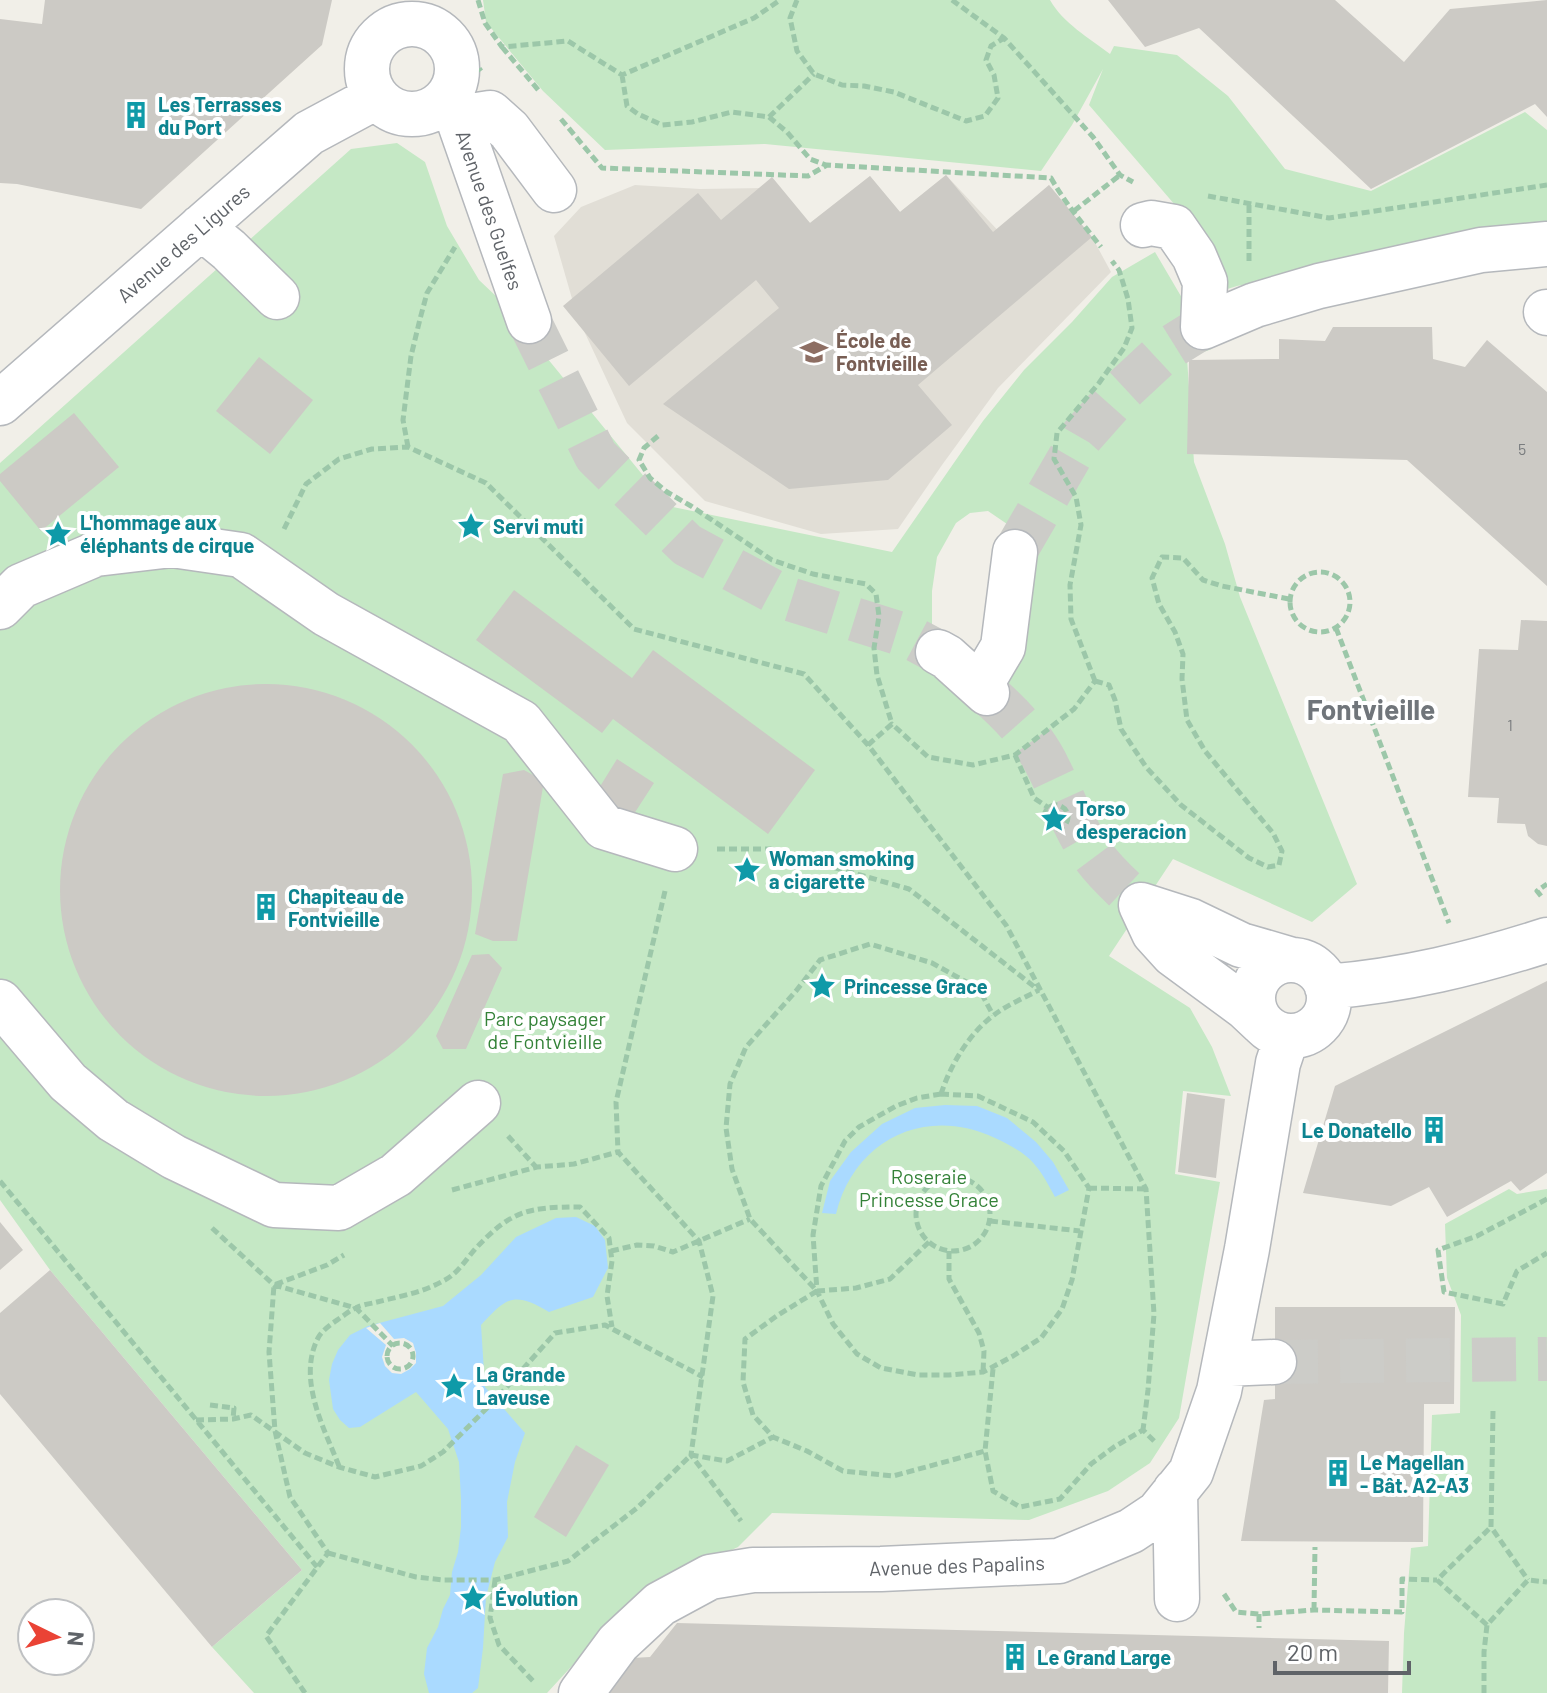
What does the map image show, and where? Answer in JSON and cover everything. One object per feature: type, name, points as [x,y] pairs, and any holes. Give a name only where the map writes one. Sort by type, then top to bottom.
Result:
[{"type":"street","points":[[451,110],[457,72],[455,58],[441,34],[429,27],[415,12],[387,31],[369,55],[369,84],[376,97],[387,107],[412,115],[451,110],[490,113],[509,130],[554,190]]},
{"type":"street","name":"Avenue des Ligures","points":[[5,389],[309,133],[376,97]]},
{"type":"street","name":"Avenue des Guelfes","points":[[451,110],[529,321]]},
{"type":"street","points":[[1142,206],[1151,223],[1174,227],[1194,256],[1205,282],[1203,327],[1255,305],[1319,286],[1481,250],[1547,244]]},
{"type":"street","points":[[201,227],[277,297]]},
{"type":"street","points":[[7,583],[96,554],[172,545],[241,555],[326,614],[521,722],[604,827],[675,849]]},
{"type":"street","points":[[938,652],[984,689],[1003,647],[1015,552]]},
{"type":"street","points":[[1141,905],[1191,921],[1241,945],[1302,961],[1322,976],[1327,987],[1329,999],[1326,1011],[1311,1030],[1299,1035],[1275,1030],[1173,954],[1154,933],[1141,905]]},
{"type":"street","points":[[1327,987],[1408,977],[1465,965],[1547,940]]},
{"type":"street","points":[[1275,1030],[1255,1011],[1252,997],[1264,971],[1289,959]]},
{"type":"street","points":[[0,1002],[68,1082],[113,1120],[174,1157],[274,1205],[339,1208],[396,1175],[478,1103]]},
{"type":"street","name":"Avenue des Papalins","points":[[581,1693],[618,1643],[660,1604],[710,1577],[753,1570],[881,1569],[1059,1561],[1131,1531],[1158,1513],[1191,1472],[1219,1391],[1247,1249],[1278,1063],[1275,1030]]},
{"type":"street","points":[[1225,1364],[1274,1362]]},
{"type":"street","points":[[1175,1491],[1177,1599]]},
{"type":"path","points":[[478,0],[485,23],[542,95]]},
{"type":"path","points":[[622,75],[754,18],[780,0]]},
{"type":"path","points":[[797,0],[790,18],[797,51],[814,74],[842,85],[894,92],[966,121],[985,116],[998,98],[994,75],[986,60],[991,46],[1004,38]]},
{"type":"path","points":[[952,0],[1004,38],[1093,137],[1142,206]]},
{"type":"path","points":[[502,47],[568,41],[622,75],[627,106],[638,114],[662,125],[692,122],[732,112],[769,117],[787,132],[810,159],[827,165],[1051,178],[1065,204],[1074,211],[1119,270],[1128,299],[1132,328],[1124,348],[1057,433],[1054,459],[1076,497],[1081,525],[1070,585],[1071,619],[1095,681],[1109,685],[1121,729],[1146,767],[1181,805],[1249,858],[1268,867],[1279,865],[1282,851],[1273,833],[1205,751],[1187,720],[1182,679],[1183,654],[1159,604],[1152,578],[1162,557],[1183,558],[1203,580],[1289,599]]},
{"type":"path","points":[[769,117],[814,74]]},
{"type":"path","points":[[552,107],[602,168],[808,176],[827,165]]},
{"type":"path","points":[[1074,211],[1120,175]]},
{"type":"path","points":[[1204,195],[1329,218],[1547,185]]},
{"type":"path","points":[[1249,202],[1249,263]]},
{"type":"path","points":[[408,447],[403,420],[411,356],[420,319],[427,293],[462,237]]},
{"type":"path","points":[[658,436],[644,448],[639,460],[650,478],[667,492],[772,560],[813,574],[866,584],[876,594],[879,616],[874,648],[877,675],[892,724]]},
{"type":"path","points":[[264,569],[306,484],[339,459],[372,449],[408,447],[486,483],[634,629],[804,674],[868,745],[1006,925],[1146,1189],[1154,1314],[1143,1430]]},
{"type":"path","points":[[1317,571],[1336,576],[1349,592],[1351,602],[1344,621],[1328,632],[1318,633],[1300,625],[1290,609],[1289,599],[1298,581],[1317,571]]},
{"type":"path","points":[[1336,628],[1465,965]]},
{"type":"path","points":[[1015,755],[1034,798],[1049,808]]},
{"type":"path","points":[[1055,805],[1063,808],[1067,818],[1064,826],[1057,829],[1047,825],[1044,818],[1049,808],[1055,805]]},
{"type":"path","points":[[274,1285],[269,1352],[275,1431],[290,1497],[328,1553],[416,1577],[444,1580],[495,1580],[568,1561],[637,1508],[691,1455],[703,1377],[713,1296],[699,1241],[618,1152],[616,1102],[675,849],[770,849],[909,889],[1039,990]]},
{"type":"path","points":[[1537,891],[1547,884]]},
{"type":"path","points":[[817,1291],[813,1235],[821,1186],[845,1141],[859,1127],[917,1098],[941,1094],[978,1096],[1033,1122],[1064,1151],[1089,1188],[1072,1280],[1062,1309],[1041,1338],[983,1372],[918,1375],[881,1368],[857,1354],[833,1324],[817,1291],[750,1219],[732,1169],[726,1128],[730,1084],[746,1047],[820,960],[870,944],[932,963],[979,989],[993,1015]]},
{"type":"path","points":[[941,1094],[947,1075],[975,1034],[993,1015],[1039,990]]},
{"type":"path","points":[[443,1195],[456,1188],[537,1167],[574,1164],[618,1152]]},
{"type":"path","points":[[947,1176],[959,1176],[980,1187],[990,1209],[990,1221],[980,1240],[960,1251],[938,1248],[929,1242],[916,1222],[919,1198],[926,1188],[947,1176]]},
{"type":"path","points":[[0,1181],[317,1567]]},
{"type":"path","points":[[1089,1188],[1146,1189]]},
{"type":"path","points":[[1547,1199],[1477,1236],[1438,1250],[1444,1292],[1503,1304],[1517,1271],[1547,1253]]},
{"type":"path","points":[[339,1467],[321,1421],[310,1376],[311,1359],[319,1336],[356,1308],[443,1282],[461,1268],[502,1223],[528,1210],[580,1207],[609,1238],[612,1261],[607,1296],[612,1327]]},
{"type":"path","points":[[611,1251],[637,1245],[673,1252],[750,1219]]},
{"type":"path","points":[[990,1221],[1080,1231]]},
{"type":"path","points":[[929,1242],[890,1279],[856,1288],[817,1291],[745,1339],[743,1382],[753,1415],[773,1437],[843,1471],[893,1476],[985,1451]]},
{"type":"path","points":[[274,1285],[327,1265],[353,1249]]},
{"type":"path","points":[[949,1251],[949,1279],[979,1333],[984,1351],[983,1372]]},
{"type":"path","points":[[274,1285],[356,1308],[393,1346]]},
{"type":"path","points":[[196,1420],[251,1415],[305,1453],[375,1477],[421,1466],[443,1452],[555,1333],[605,1325],[612,1327],[703,1377]]},
{"type":"path","points":[[404,1343],[412,1351],[413,1359],[407,1367],[399,1369],[388,1361],[388,1353],[393,1346],[404,1343]]},
{"type":"path","points":[[993,1368],[985,1451],[993,1491],[1020,1507],[1060,1499],[1091,1464],[1143,1430]]},
{"type":"path","points":[[210,1405],[234,1408],[233,1419]]},
{"type":"path","points":[[1493,1411],[1491,1527],[1528,1580],[1547,1582]]},
{"type":"path","points":[[1143,1430],[1161,1448]]},
{"type":"path","points":[[691,1455],[727,1461],[773,1437]]},
{"type":"path","points":[[691,1455],[741,1521]]},
{"type":"path","points":[[1437,1580],[1491,1527]]},
{"type":"path","points":[[1314,1610],[1315,1547]]},
{"type":"path","points":[[305,1693],[266,1636],[328,1553]]},
{"type":"path","points":[[1221,1591],[1236,1612],[1402,1612],[1402,1579],[1437,1580],[1487,1625]]},
{"type":"path","points":[[495,1580],[490,1618],[499,1645],[534,1682]]},
{"type":"path","points":[[1484,1693],[1487,1625],[1528,1580]]},
{"type":"path","points":[[1259,1614],[1259,1628]]},
{"type":"shaded area","name":"École de Fontvieille","points":[[946,175],[1005,238],[1049,185],[1092,237],[1111,272],[998,388],[898,529],[821,534],[705,501],[627,423],[577,316],[554,236],[581,207],[635,185],[700,189],[771,188],[810,223],[870,176],[900,212]]},
{"type":"green space","points":[[483,0],[1050,0],[1069,23],[1110,54],[1114,46],[1177,55],[1228,96],[1285,169],[1371,191],[1525,112],[1547,130],[1547,221],[1221,291],[1218,255],[1089,105],[1103,69],[1072,125],[1041,171],[765,144],[605,150],[543,91],[486,22]]},
{"type":"green space","name":"Parc paysager de Fontvieille","points":[[397,143],[425,162],[447,226],[479,280],[498,298],[668,506],[892,552],[983,421],[1024,370],[1112,277],[1155,252],[1212,349],[1187,358],[1194,462],[1225,544],[1240,597],[1357,884],[1312,922],[1173,859],[1109,956],[1190,1008],[1212,1047],[1231,1096],[1183,1091],[1175,1174],[1220,1182],[1179,1418],[1150,1463],[1108,1491],[1029,1520],[772,1513],[738,1547],[638,1594],[547,1693],[254,1693],[212,1647],[302,1570],[50,1270],[0,1200],[0,463],[351,149]],"holes":[[[988,511],[1007,524],[1023,565],[1023,638],[946,677],[938,662],[932,627],[932,591],[937,557],[956,523],[970,513]]]},
{"type":"green space","points":[[1509,1189],[1517,1194],[1547,1189],[1547,1693],[1402,1693],[1411,1548],[1428,1546],[1432,1415],[1460,1413],[1461,1315],[1447,1278],[1445,1224]]},
{"type":"water","points":[[977,1106],[1007,1118],[1036,1142],[1053,1162],[1069,1190],[1055,1197],[1031,1161],[995,1138],[969,1129],[943,1126],[919,1128],[896,1136],[876,1149],[859,1166],[845,1188],[836,1214],[822,1213],[830,1181],[851,1152],[882,1124],[915,1108]]},
{"type":"water","points":[[576,1217],[595,1226],[605,1240],[608,1268],[593,1297],[549,1312],[527,1301],[512,1300],[498,1308],[481,1325],[485,1387],[525,1433],[507,1502],[508,1537],[495,1562],[486,1597],[478,1688],[472,1693],[429,1693],[424,1674],[427,1648],[450,1595],[458,1552],[461,1527],[459,1462],[448,1429],[416,1392],[360,1427],[349,1428],[333,1409],[329,1380],[332,1364],[350,1335],[368,1326],[443,1306],[481,1275],[516,1237],[556,1218]]},
{"type":"pier","points":[[380,1323],[394,1339],[404,1338],[413,1343],[416,1363],[401,1374],[392,1373],[385,1366],[382,1357],[386,1345],[366,1328]]},
{"type":"building","name":"Les Terrasses du Port","points":[[45,0],[332,0],[322,45],[141,209],[0,183],[0,19],[42,24]]},
{"type":"building","points":[[1108,0],[1335,0],[1404,62],[1450,9],[1547,0],[1547,117],[1535,104],[1371,189],[1199,28],[1145,47]]},
{"type":"building","name":"École de Fontvieille","points":[[946,175],[993,232],[1049,185],[1092,237],[918,385],[952,425],[888,480],[789,489],[663,404],[779,308],[756,280],[629,386],[563,306],[698,193],[721,220],[772,177],[810,223],[870,176],[900,212]]},
{"type":"building","points":[[1333,327],[1432,327],[1433,359],[1465,367],[1487,340],[1547,392],[1547,586],[1407,460],[1187,454],[1189,360],[1279,359],[1279,339],[1325,341]]},
{"type":"building","points":[[259,357],[313,400],[270,454],[216,411]]},
{"type":"building","points":[[74,413],[119,467],[41,531],[0,481],[0,474]]},
{"type":"building","points":[[514,590],[632,678],[653,650],[815,770],[768,834],[613,719],[602,733],[476,640]]},
{"type":"building","points":[[1521,620],[1547,621],[1547,846],[1538,844],[1528,836],[1525,824],[1497,823],[1499,798],[1468,797],[1479,649],[1518,650]]},
{"type":"building","name":"Chapiteau de Fontvieille","points":[[266,684],[306,687],[345,699],[381,718],[412,744],[438,775],[457,811],[469,850],[472,890],[469,930],[457,969],[438,1005],[412,1036],[381,1062],[345,1081],[306,1093],[266,1096],[226,1093],[187,1081],[151,1062],[120,1036],[94,1005],[75,969],[63,930],[60,890],[63,850],[75,811],[94,775],[120,744],[151,718],[187,699],[226,687]]},
{"type":"building","points":[[617,759],[654,783],[632,817],[596,793]]},
{"type":"building","points":[[524,770],[544,781],[517,941],[493,941],[475,934],[503,774]]},
{"type":"building","points":[[489,954],[502,968],[466,1049],[443,1049],[436,1036],[472,955]]},
{"type":"building","name":"Le Donatello","points":[[1547,981],[1547,1173],[1520,1191],[1511,1181],[1447,1217],[1429,1187],[1391,1206],[1303,1193],[1335,1086]]},
{"type":"building","points":[[1187,1093],[1225,1099],[1216,1178],[1178,1172]]},
{"type":"building","points":[[0,1222],[23,1250],[0,1270]]},
{"type":"building","points":[[50,1270],[302,1570],[212,1647],[0,1394],[0,1313]]},
{"type":"building","name":"Le Magellan - Bât. A2-A3","points":[[1275,1307],[1455,1307],[1454,1404],[1424,1404],[1423,1542],[1241,1541],[1264,1400],[1275,1399]]},
{"type":"building","points":[[576,1445],[609,1465],[566,1537],[534,1517]]},
{"type":"building","name":"Le Grand Large","points":[[677,1623],[1389,1641],[1388,1693],[605,1693],[632,1658],[650,1657]]},
{"type":"tunnel","points":[[529,321],[596,456],[687,545],[786,598],[908,636],[938,652]]},
{"type":"tunnel","points":[[1015,552],[1082,436],[1123,390],[1166,350],[1203,327]]},
{"type":"tunnel","points":[[987,693],[1014,719],[1037,748],[1095,859],[1141,905]]},
{"type":"tunnel","points":[[1274,1362],[1547,1359]]},
{"type":"place","name":"Les Terrasses du Port","points":[[136,115]]},
{"type":"place","name":"École de Fontvieille","points":[[814,352]]},
{"type":"place","name":"Servi muti","points":[[471,526]]},
{"type":"place","name":"L'hommage aux éléphants de cirque","points":[[58,534]]},
{"type":"place","name":"Torso desperacion","points":[[1054,819]]},
{"type":"place","name":"Woman smoking a cigarette","points":[[747,870]]},
{"type":"place","name":"Chapiteau de Fontvieille","points":[[266,907]]},
{"type":"place","name":"Princesse Grace","points":[[822,986]]},
{"type":"place","name":"Le Donatello","points":[[1434,1130]]},
{"type":"place","name":"La Grande Laveuse","points":[[454,1386]]},
{"type":"place","name":"Le Magellan - Bât. A2-A3","points":[[1338,1473]]},
{"type":"place","name":"Évolution","points":[[473,1598]]},
{"type":"place","name":"Le Grand Large","points":[[1015,1657]]},
{"type":"district","name":"Fontvieille","points":[[1371,709]]},
{"type":"park label","name":"Roseraie Princesse Grace","points":[[929,1188]]}]
